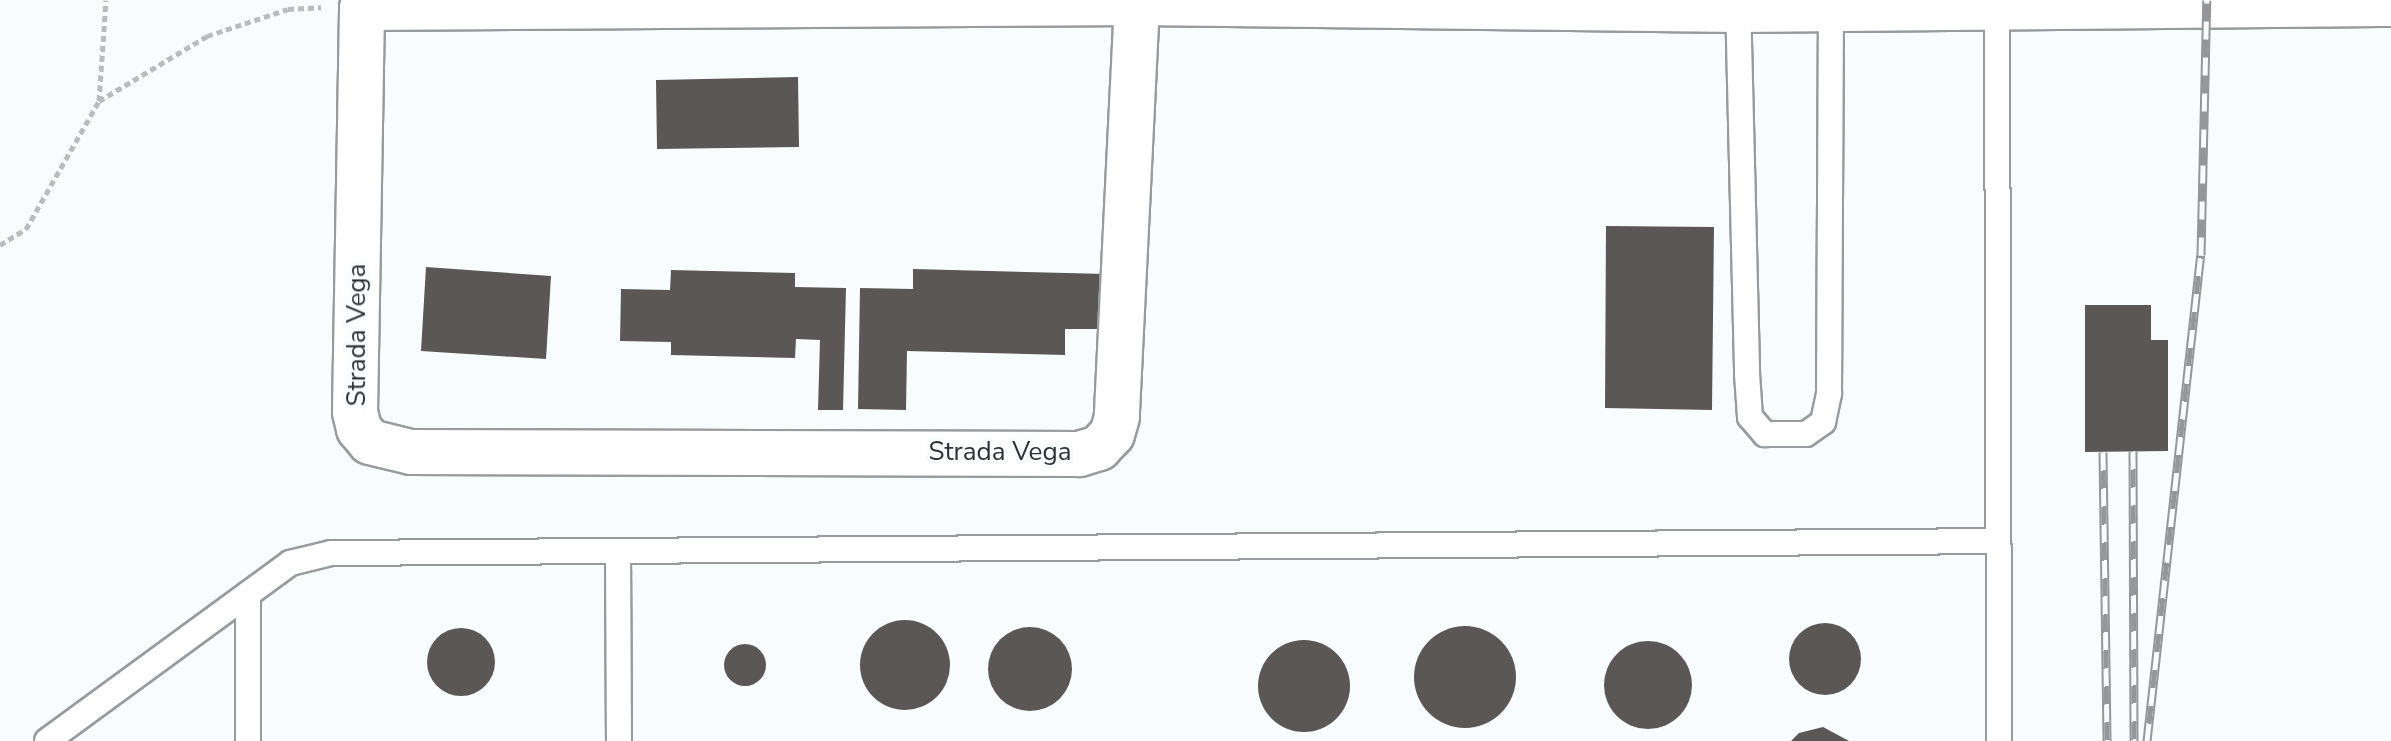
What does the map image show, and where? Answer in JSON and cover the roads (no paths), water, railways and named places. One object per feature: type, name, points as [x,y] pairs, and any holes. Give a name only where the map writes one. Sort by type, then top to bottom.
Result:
[{"type":"street","points":[[1137,3],[1831,8],[2174,2],[2391,4]]},
{"type":"street","name":"Strada Vega","points":[[1137,3],[1117,417],[1112,434],[1099,448],[1079,454],[411,452],[370,442],[355,412],[362,8],[1137,3]]},
{"type":"lane","points":[[1738,5],[1750,417],[1765,434],[1806,434],[1823,422],[1829,393],[1831,8]]},
{"type":"lane","points":[[1997,6],[1999,741]]},
{"type":"lane","points":[[47,741],[290,563],[331,553],[1998,541]]},
{"type":"lane","points":[[618,551],[619,741]]},
{"type":"lane","points":[[248,594],[248,741]]},
{"type":"railway","points":[[2147,741],[2201,255],[2207,0]]},
{"type":"railway","points":[[2133,451],[2134,741]]},
{"type":"railway","points":[[2103,452],[2107,741]]}]
